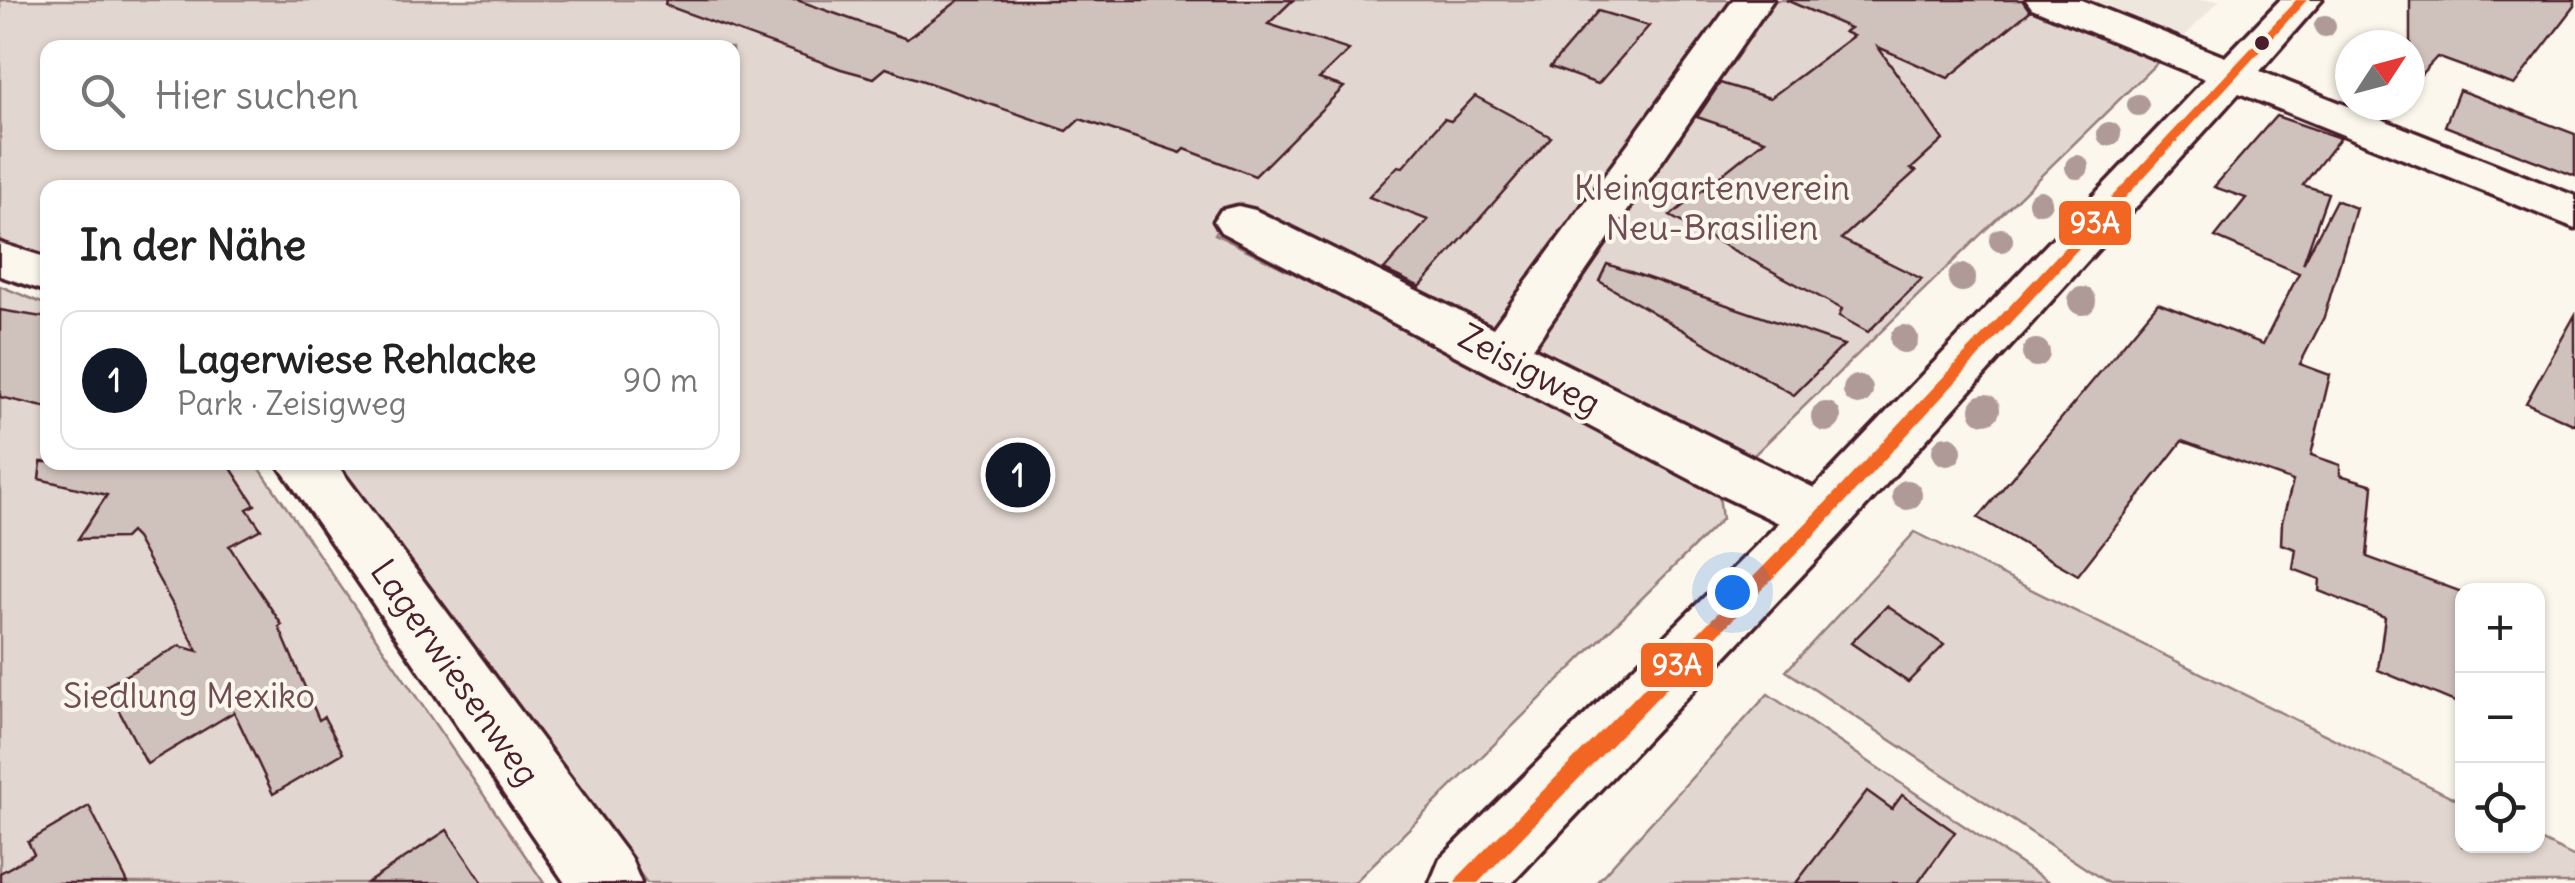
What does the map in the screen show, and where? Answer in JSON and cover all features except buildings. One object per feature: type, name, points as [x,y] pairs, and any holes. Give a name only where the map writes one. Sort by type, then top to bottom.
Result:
[{"type":"street","points":[[1502,354],[1752,0]]},
{"type":"street","points":[[2046,0],[2575,213]]},
{"type":"street","points":[[1465,883],[1822,517],[2302,0]]},
{"type":"street","name":"Zeisigweg","points":[[1238,221],[1740,480],[1822,517]]},
{"type":"street","points":[[0,259],[40,273]]},
{"type":"street","name":"Lagerwiesenweg","points":[[310,470],[606,883]]},
{"type":"shaded area","points":[[2077,0],[2220,0],[2181,40]]},
{"type":"green space","name":"Kleingartenverein Neu-Brasilien","points":[[0,0],[2022,0],[2155,52],[2161,59],[1751,458],[1224,221],[1215,234],[1718,487],[1722,519],[1354,883],[647,883],[338,470],[740,470],[740,180],[40,180],[40,260],[0,246]]},
{"type":"green space","name":"Siedlung Mexiko","points":[[0,286],[40,302],[40,470],[261,470],[544,883],[0,883]]},
{"type":"green space","points":[[1915,532],[2455,799],[2455,853],[2545,853],[2545,842],[2575,857],[2575,883],[2108,883],[1786,671]]},
{"type":"green space","points":[[1768,694],[2049,883],[1596,883]]},
{"type":"transit line","name":"93A","points":[[1465,883],[1822,517],[2302,0]]},
{"type":"place","name":"Lagerwiese Rehlacke","points":[[1018,475]]}]
